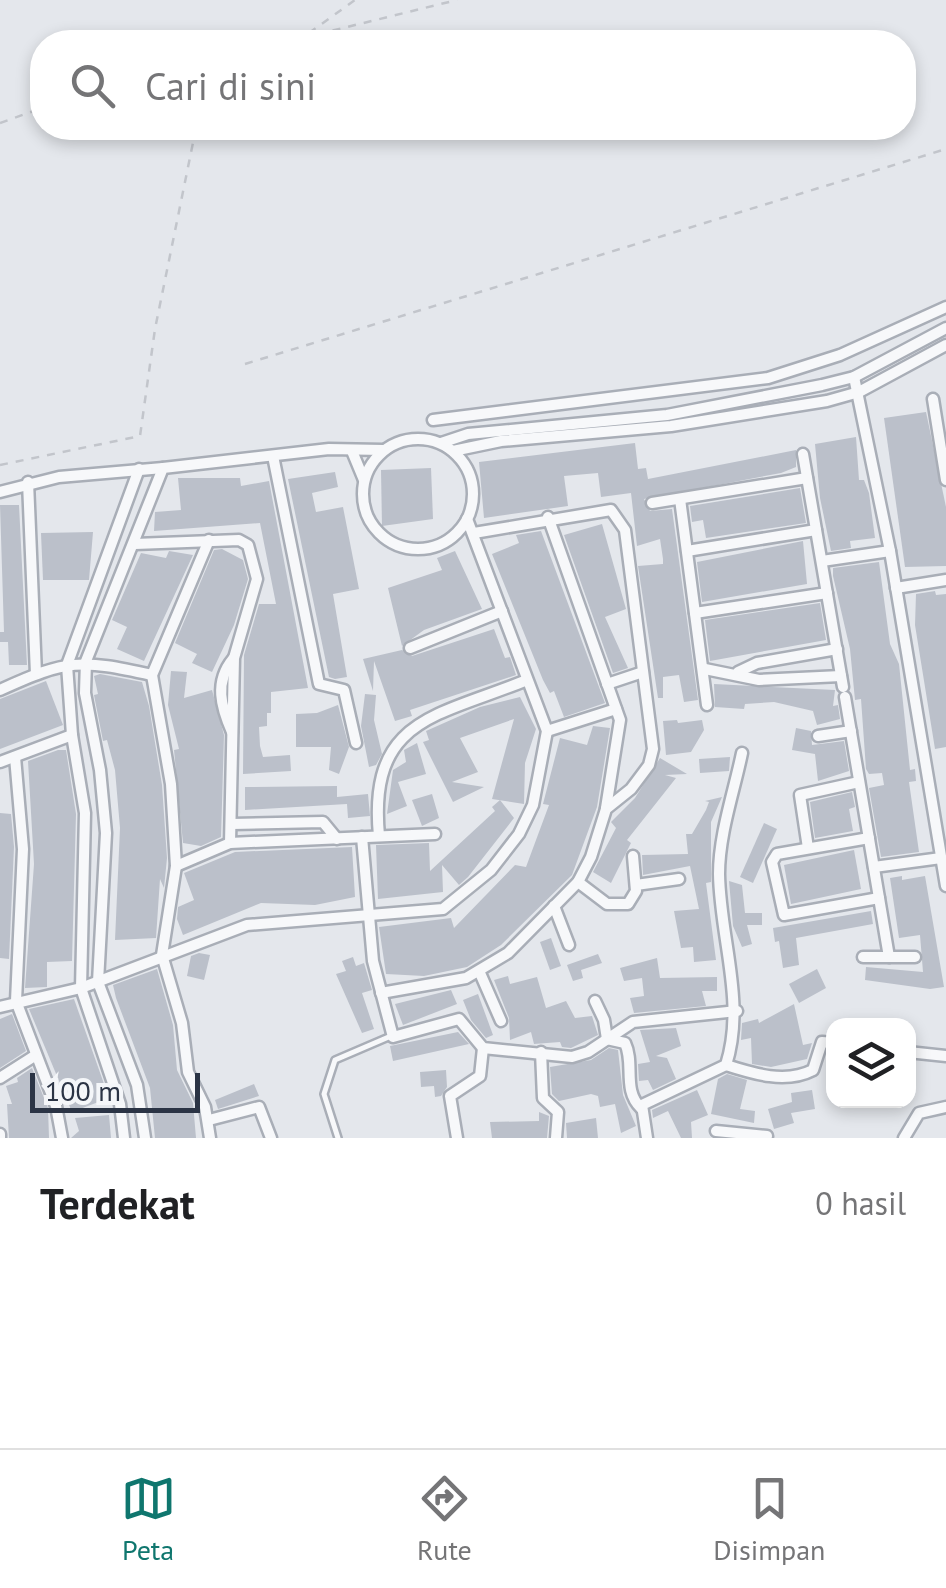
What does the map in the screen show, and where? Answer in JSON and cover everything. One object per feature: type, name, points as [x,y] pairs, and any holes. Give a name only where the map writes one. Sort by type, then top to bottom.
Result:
[{"type":"street","points":[[433,420],[768,378],[840,354],[946,307]]},
{"type":"street","points":[[441,443],[468,434],[690,410],[854,377],[946,328]]},
{"type":"street","points":[[453,451],[501,441],[692,423],[859,392],[946,345]]},
{"type":"street","points":[[854,377],[890,551],[946,886]]},
{"type":"street","points":[[933,399],[942,423],[946,480]]},
{"type":"street","points":[[690,410],[692,423]]},
{"type":"street","points":[[0,492],[28,482],[139,469],[330,449],[383,450],[416,438],[441,443],[468,468],[473,485],[467,519],[442,544],[406,548],[390,542],[366,515],[364,480],[352,451]]},
{"type":"street","points":[[364,480],[383,450]]},
{"type":"street","points":[[803,454],[889,957]]},
{"type":"street","points":[[274,456],[319,684],[344,690],[356,743]]},
{"type":"street","points":[[145,1138],[136,1085],[98,982],[106,834],[100,770],[85,694],[86,661],[163,468]]},
{"type":"street","points":[[124,1138],[120,1104],[82,988],[85,813],[72,735],[67,665],[139,469]]},
{"type":"street","points":[[652,503],[808,478]]},
{"type":"street","points":[[28,482],[36,674]]},
{"type":"street","points":[[680,499],[708,705]]},
{"type":"street","points":[[474,532],[610,510],[621,519],[652,755],[632,790],[606,809]]},
{"type":"street","points":[[381,993],[480,972],[508,953],[578,882],[591,857],[606,809],[621,736],[608,684],[548,518]]},
{"type":"street","points":[[0,1007],[82,988],[247,925],[443,909],[491,870],[520,834],[533,805],[547,731],[467,519]]},
{"type":"street","points":[[687,551],[816,530]]},
{"type":"street","points":[[209,540],[152,675],[171,784],[176,866],[162,955],[182,1022],[188,1072],[209,1120],[210,1138]]},
{"type":"street","points":[[135,544],[243,540],[256,564],[255,588],[234,658],[224,672],[221,702],[234,734],[230,844]]},
{"type":"street","points":[[822,562],[890,551]]},
{"type":"street","points":[[896,588],[946,580]]},
{"type":"street","points":[[695,612],[827,592]]},
{"type":"street","points":[[410,648],[502,612]]},
{"type":"street","points":[[738,672],[762,662],[837,649]]},
{"type":"street","points":[[0,690],[36,674],[86,661],[152,675]]},
{"type":"street","points":[[705,669],[738,672],[759,680],[843,687]]},
{"type":"street","points":[[608,684],[643,672]]},
{"type":"street","points":[[379,836],[376,790],[398,738],[422,723],[527,680]]},
{"type":"street","points":[[547,731],[616,709]]},
{"type":"street","points":[[818,736],[850,731]]},
{"type":"street","points":[[0,762],[72,735]]},
{"type":"street","points":[[726,1065],[736,1035],[736,1010],[719,871],[742,753]]},
{"type":"street","points":[[15,757],[23,849],[16,1001],[56,1106],[62,1138]]},
{"type":"street","points":[[808,848],[800,796],[859,782]]},
{"type":"street","points":[[232,824],[323,822],[337,839]]},
{"type":"street","points":[[176,866],[230,844],[434,834]]},
{"type":"street","points":[[362,838],[366,915],[389,1034],[459,1019],[483,1048],[480,1076],[450,1096],[456,1138]]},
{"type":"street","points":[[869,838],[808,848],[773,859],[782,914],[879,898]]},
{"type":"street","points":[[578,882],[601,901],[616,906],[631,902],[636,884],[634,856]]},
{"type":"street","points":[[874,867],[941,858]]},
{"type":"street","points":[[636,884],[679,878]]},
{"type":"street","points":[[554,906],[570,945]]},
{"type":"street","points":[[863,958],[915,957]]},
{"type":"street","points":[[480,972],[501,1020]]},
{"type":"street","points":[[595,1001],[604,1020],[606,1039]]},
{"type":"street","points":[[483,1048],[572,1057],[633,1022],[736,1010]]},
{"type":"street","points":[[606,1039],[625,1043],[628,1050],[632,1094],[641,1108],[647,1138]]},
{"type":"street","points":[[641,1108],[726,1065],[773,1077],[802,1075],[813,1070],[822,1042],[826,1042]]},
{"type":"street","points":[[541,1052],[543,1098],[558,1112],[556,1138]]},
{"type":"street","points":[[916,1053],[946,1056]]},
{"type":"street","points":[[0,1078],[36,1055]]},
{"type":"street","points":[[209,1120],[259,1107],[271,1138]]},
{"type":"street","points":[[904,1138],[919,1113],[946,1107]]},
{"type":"street","points":[[716,1131],[767,1136]]},
{"type":"lane","points":[[338,1138],[324,1094],[335,1060],[389,1034]]},
{"type":"path","points":[[314,30],[355,0]]},
{"type":"path","points":[[326,30],[363,27],[395,12],[457,0]]},
{"type":"path","points":[[0,123],[30,112]]},
{"type":"path","points":[[0,465],[140,436],[145,426],[155,329],[194,140]]},
{"type":"path","points":[[245,364],[946,150]]},
{"type":"building","points":[[926,412],[946,507],[946,566],[905,567],[884,418]]},
{"type":"building","points":[[856,437],[859,480],[864,480],[869,493],[875,538],[850,541],[851,548],[831,551],[820,498],[815,444]]},
{"type":"building","points":[[635,443],[638,469],[646,468],[648,479],[796,450],[796,467],[781,473],[644,499],[650,511],[672,509],[698,700],[684,702],[679,675],[663,677],[663,698],[658,698],[638,566],[663,564],[663,559],[660,539],[637,546],[631,493],[601,497],[598,473],[564,476],[568,506],[484,518],[479,462]]},
{"type":"building","points":[[431,468],[433,519],[382,526],[381,470]]},
{"type":"building","points":[[335,472],[338,487],[312,493],[316,512],[343,507],[359,589],[333,594],[347,677],[335,679],[329,677],[288,479]]},
{"type":"building","points":[[178,478],[240,478],[241,486],[269,481],[308,688],[271,692],[267,726],[259,727],[260,746],[263,757],[290,755],[291,771],[243,774],[244,655],[259,604],[276,604],[260,523],[154,531],[155,512],[181,510]]},
{"type":"building","points":[[800,488],[806,523],[706,538],[703,520],[692,522],[690,506]]},
{"type":"building","points":[[0,505],[19,505],[27,665],[9,665],[8,642],[0,642],[0,632],[4,632]]},
{"type":"building","points":[[602,524],[626,609],[605,617],[628,668],[613,673],[564,535]]},
{"type":"building","points":[[541,531],[605,703],[564,717],[554,691],[550,693],[543,680],[492,554],[519,543],[516,535]]},
{"type":"building","points":[[93,532],[89,580],[43,580],[41,533]]},
{"type":"building","points":[[803,541],[807,584],[702,602],[697,562]]},
{"type":"building","points":[[222,549],[243,560],[248,579],[234,625],[212,672],[192,663],[197,654],[175,643],[214,550]]},
{"type":"building","points":[[169,551],[193,555],[144,661],[117,649],[127,627],[112,620],[141,553],[166,558]]},
{"type":"building","points":[[455,551],[482,609],[424,630],[402,646],[388,588],[442,570],[437,558]]},
{"type":"building","points":[[879,562],[890,644],[899,664],[910,770],[915,769],[916,781],[909,782],[919,852],[881,857],[869,788],[884,785],[882,773],[869,774],[866,769],[861,699],[855,700],[850,649],[833,576],[833,568]]},
{"type":"building","points":[[935,591],[936,595],[946,594],[946,747],[935,749],[915,625],[916,594]]},
{"type":"building","points":[[820,603],[826,640],[710,661],[705,620]]},
{"type":"building","points":[[494,629],[516,675],[410,710],[412,716],[395,721],[374,661],[373,691],[363,659],[402,650],[412,656]]},
{"type":"building","points":[[171,671],[187,672],[184,698],[212,690],[224,735],[221,837],[201,846],[183,843],[174,750],[179,749],[168,705]]},
{"type":"building","points":[[94,676],[142,682],[149,706],[162,785],[167,858],[164,888],[160,879],[156,938],[115,940],[120,828],[115,770],[107,740],[103,741],[94,695],[98,694]]},
{"type":"building","points":[[46,681],[63,725],[0,749],[0,699]]},
{"type":"building","points":[[714,684],[835,690],[833,706],[838,705],[840,719],[817,725],[813,711],[774,702],[745,704],[744,709],[715,707]]},
{"type":"building","points":[[365,694],[376,695],[374,720],[382,754],[376,765],[369,767],[361,726]]},
{"type":"building","points":[[520,697],[536,729],[525,763],[524,804],[492,799],[514,719],[460,738],[478,772],[452,782],[484,787],[453,802],[423,742],[429,740],[426,731],[480,707]]},
{"type":"building","points":[[338,705],[349,747],[339,774],[329,770],[331,747],[296,747],[296,714],[317,713]]},
{"type":"building","points":[[702,720],[704,730],[691,752],[666,755],[663,721]]},
{"type":"building","points":[[593,726],[610,728],[597,807],[572,875],[501,945],[467,967],[424,976],[386,974],[379,927],[451,918],[454,928],[515,865],[526,867],[549,805],[543,804],[560,738],[587,745]]},
{"type":"building","points":[[796,728],[811,731],[812,745],[844,741],[849,771],[818,781],[815,754],[792,750]]},
{"type":"building","points":[[417,743],[426,774],[398,782],[407,806],[387,814],[393,770],[406,762],[404,750]]},
{"type":"building","points":[[66,750],[76,814],[72,961],[47,962],[47,987],[25,988],[34,864],[28,761]]},
{"type":"building","points":[[730,757],[729,771],[700,773],[699,759]]},
{"type":"building","points":[[660,758],[687,774],[665,775],[676,778],[627,840],[631,843],[611,883],[593,872],[616,828],[611,822],[635,798]]},
{"type":"building","points":[[337,786],[337,797],[368,794],[370,816],[348,818],[347,804],[245,810],[245,787]]},
{"type":"building","points":[[852,792],[855,807],[849,809],[853,831],[815,838],[810,802]]},
{"type":"building","points":[[432,794],[439,818],[422,826],[412,800]]},
{"type":"building","points":[[722,797],[711,822],[711,882],[706,883],[716,960],[694,962],[693,947],[681,948],[674,911],[699,909],[690,866],[643,875],[642,855],[688,854],[686,834],[692,834],[706,810],[709,802],[705,801]]},
{"type":"building","points":[[500,800],[514,818],[459,885],[442,865],[443,892],[378,899],[376,845],[429,843],[430,871],[495,811],[492,807]]},
{"type":"building","points":[[0,813],[11,814],[14,847],[9,959],[0,958]]},
{"type":"building","points":[[764,823],[777,829],[753,883],[740,877]]},
{"type":"building","points":[[352,847],[355,897],[315,905],[261,903],[183,935],[177,919],[178,907],[194,900],[184,873],[235,852]]},
{"type":"building","points":[[854,850],[861,889],[791,904],[784,865]]},
{"type":"building","points":[[902,876],[902,880],[925,876],[944,987],[930,989],[865,980],[866,967],[923,972],[920,935],[899,938],[890,878]]},
{"type":"building","points":[[729,881],[742,885],[745,913],[762,913],[762,925],[747,925],[752,944],[742,947],[733,926]]},
{"type":"building","points":[[871,911],[873,924],[796,938],[799,965],[783,968],[773,928]]},
{"type":"building","points":[[551,938],[561,966],[550,970],[540,942]]},
{"type":"building","points":[[598,954],[602,963],[581,970],[583,978],[573,981],[567,965]]},
{"type":"building","points":[[210,955],[204,980],[187,976],[191,956]]},
{"type":"building","points":[[353,957],[356,966],[364,963],[372,990],[362,993],[374,1029],[362,1033],[336,974],[346,971],[342,961]]},
{"type":"building","points":[[657,958],[660,978],[717,977],[717,991],[702,991],[706,1006],[634,1013],[630,998],[644,996],[642,978],[624,981],[620,968]]},
{"type":"building","points":[[157,969],[173,1025],[177,1070],[193,1103],[196,1138],[155,1138],[150,1088],[113,985]]},
{"type":"building","points":[[817,969],[826,988],[799,1003],[789,984]]},
{"type":"building","points":[[508,976],[510,984],[537,977],[546,1008],[566,1001],[575,1018],[592,1016],[598,1035],[571,1048],[562,1047],[560,1042],[534,1044],[531,1032],[510,1040],[509,1018],[494,980]]},
{"type":"building","points":[[451,990],[457,1004],[403,1025],[395,1004]]},
{"type":"building","points":[[478,994],[493,1035],[486,1038],[471,1020],[463,1000]]},
{"type":"building","points":[[74,999],[109,1098],[72,1112],[29,1009]]},
{"type":"building","points":[[794,1004],[803,1045],[812,1043],[807,1059],[771,1067],[752,1064],[751,1038],[741,1040],[742,1023],[758,1019],[759,1023]]},
{"type":"building","points":[[12,1014],[26,1051],[0,1068],[0,1019]]},
{"type":"building","points":[[676,1028],[681,1046],[656,1056],[667,1058],[676,1079],[653,1090],[648,1080],[639,1081],[638,1064],[650,1062],[640,1030]]},
{"type":"building","points":[[458,1032],[469,1044],[393,1061],[390,1046]]},
{"type":"building","points":[[609,1048],[618,1050],[623,1095],[636,1126],[621,1133],[615,1104],[600,1107],[598,1096],[591,1094],[559,1101],[552,1094],[550,1067],[591,1060]]},
{"type":"building","points":[[32,1068],[48,1108],[49,1138],[9,1138],[7,1104],[12,1104],[6,1086],[18,1082],[17,1078]]},
{"type":"building","points":[[446,1070],[447,1087],[441,1096],[435,1097],[434,1086],[421,1087],[420,1072]]},
{"type":"building","points":[[727,1074],[747,1080],[740,1109],[755,1111],[754,1123],[711,1114],[718,1079]]},
{"type":"building","points":[[254,1084],[259,1096],[218,1109],[215,1100]]},
{"type":"building","points":[[697,1090],[708,1115],[691,1122],[692,1138],[681,1138],[668,1111],[653,1118],[652,1110]]},
{"type":"building","points":[[812,1090],[815,1109],[791,1113],[794,1123],[774,1129],[768,1109],[792,1102],[791,1093]]},
{"type":"building","points":[[539,1112],[549,1116],[547,1138],[492,1138],[490,1122],[539,1121]]},
{"type":"building","points":[[109,1115],[111,1138],[71,1138],[79,1131],[75,1118]]},
{"type":"building","points":[[596,1118],[598,1138],[567,1138],[566,1123]]}]
